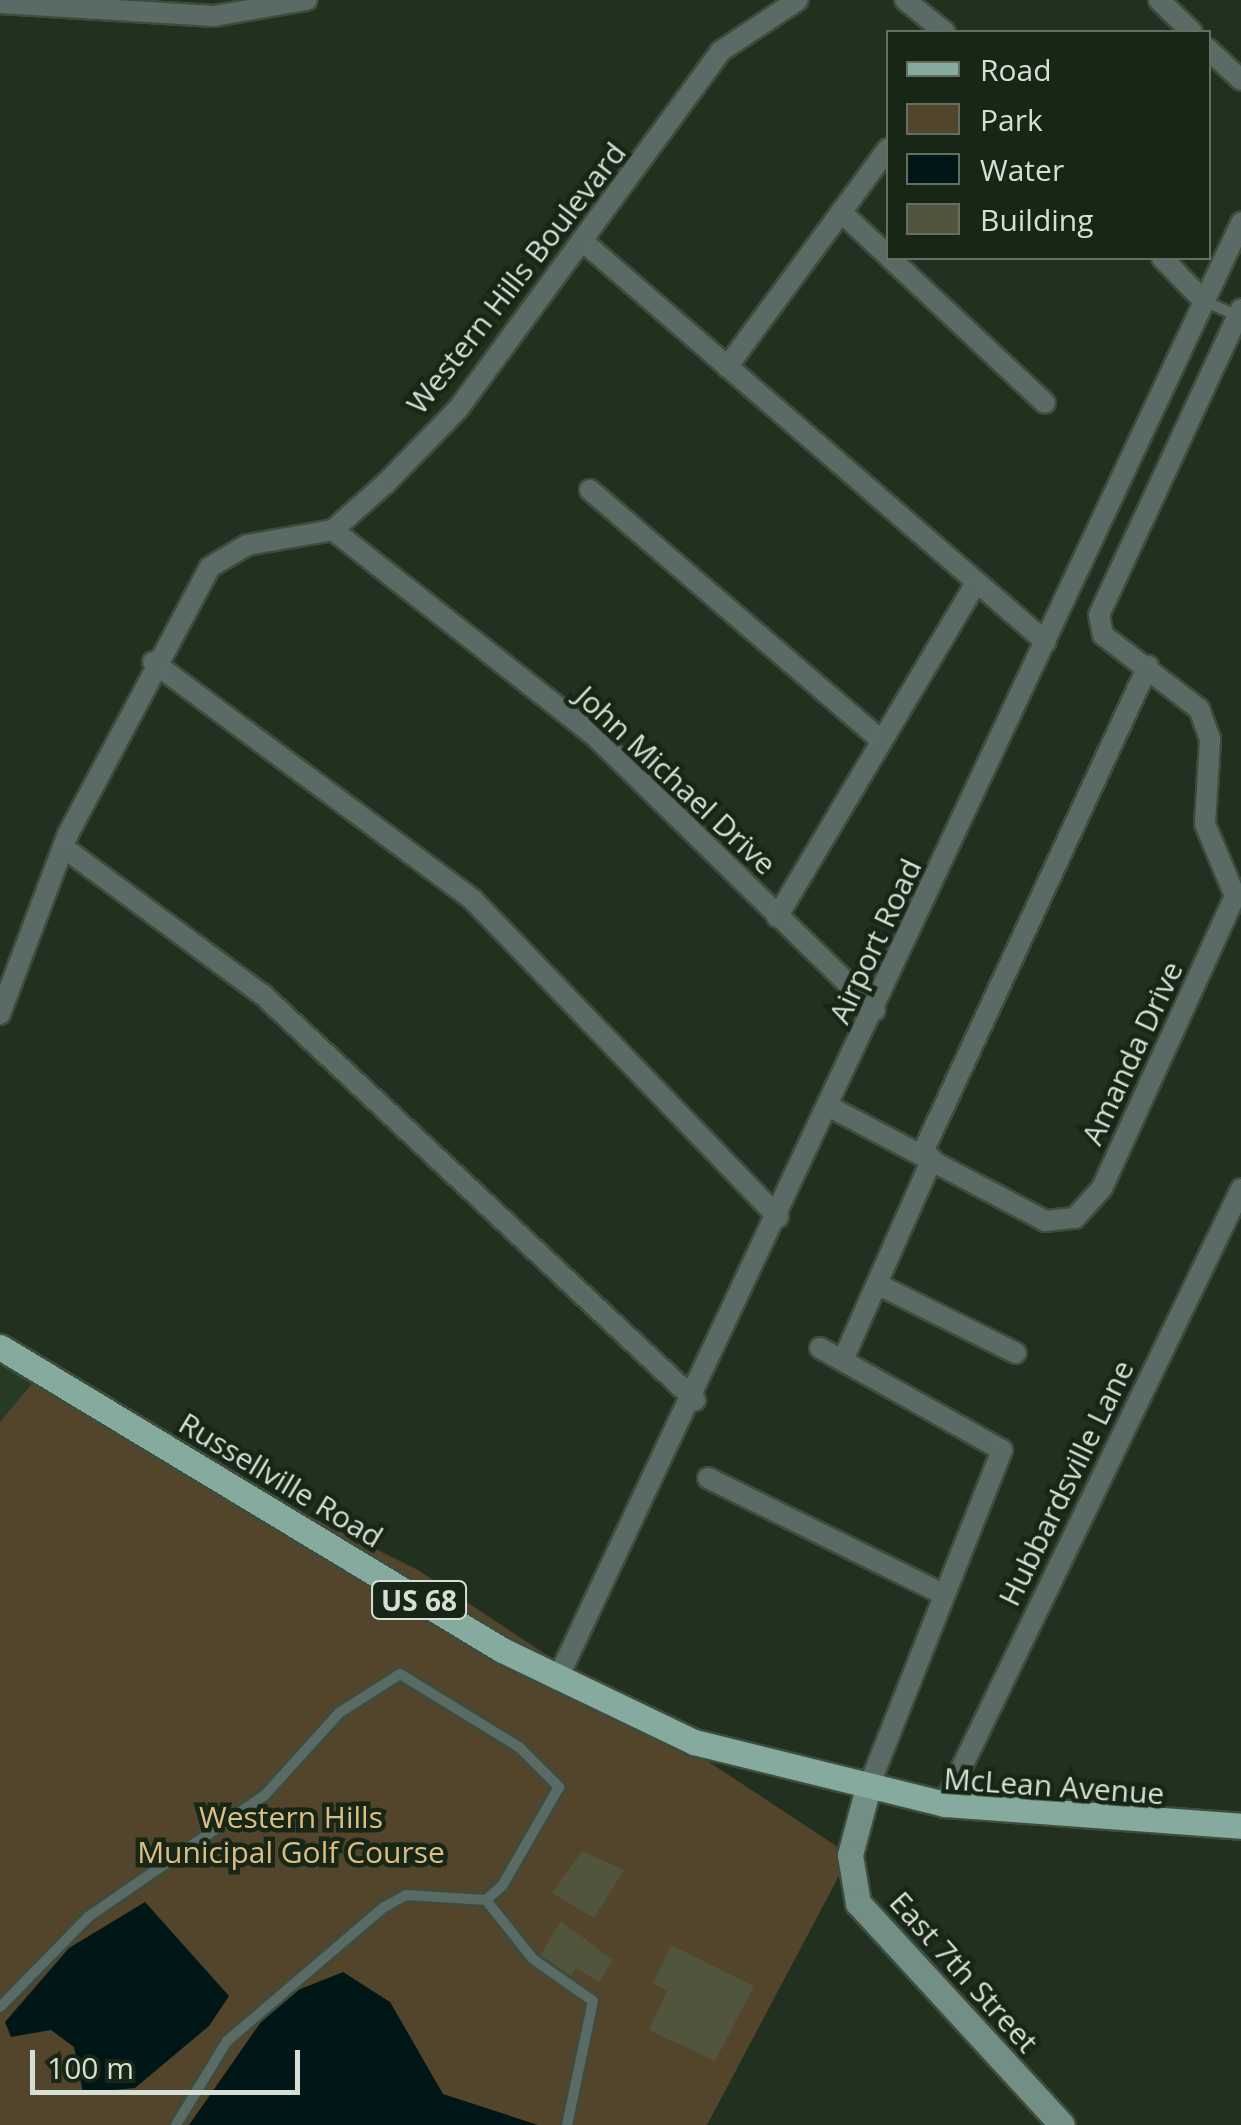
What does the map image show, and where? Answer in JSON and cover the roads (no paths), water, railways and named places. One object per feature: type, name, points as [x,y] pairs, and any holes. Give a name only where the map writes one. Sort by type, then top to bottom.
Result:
[{"type":"main road","name":"Russellville Road","points":[[0,1347],[557,1680],[694,1742],[865,1795]]},
{"type":"main road","name":"Russellville Road","points":[[0,1358],[563,1694],[689,1749],[865,1795]]},
{"type":"main road","name":"McLean Avenue","points":[[865,1795],[1241,1826]]},
{"type":"main road","name":"McLean Avenue","points":[[865,1795],[1002,1820],[1241,1826]]},
{"type":"main road","name":"East 7th Street","points":[[865,1795],[850,1855],[858,1903],[1062,2125]]},
{"type":"street","points":[[0,3],[214,16],[307,0]]},
{"type":"street","name":"Western Hills Boulevard","points":[[333,530],[458,410],[586,244],[721,51],[798,0]]},
{"type":"street","points":[[905,0],[942,30]]},
{"type":"street","points":[[1159,0],[1190,30]]},
{"type":"street","points":[[1211,51],[1241,80]]},
{"type":"street","points":[[727,366],[886,152]]},
{"type":"street","points":[[840,212],[886,254]]},
{"type":"street","name":"Airport Road","points":[[557,1680],[695,1400],[1241,224]]},
{"type":"street","points":[[586,244],[974,586],[1046,642]]},
{"type":"street","points":[[892,260],[1045,403]]},
{"type":"street","points":[[1164,260],[1204,301]]},
{"type":"street","name":"Amanda Drive","points":[[830,1107],[1045,1221],[1075,1218],[1102,1188],[1235,896],[1204,824],[1210,738],[1199,709],[1104,635],[1099,615],[1240,314]]},
{"type":"street","points":[[590,490],[879,738]]},
{"type":"street","points":[[0,1014],[63,847],[153,662],[210,567],[247,545],[333,530]]},
{"type":"street","name":"John Michael Drive","points":[[333,530],[597,738],[875,1010]]},
{"type":"street","points":[[776,917],[879,738],[974,586]]},
{"type":"street","points":[[153,662],[473,900],[778,1216]]},
{"type":"street","points":[[843,1360],[927,1156],[1148,666]]},
{"type":"street","points":[[63,847],[262,994],[695,1400]]},
{"type":"street","name":"Hubbardsville Lane","points":[[944,1804],[1241,1189]]},
{"type":"street","points":[[877,1284],[1016,1352]]},
{"type":"street","points":[[820,1348],[1000,1442],[999,1474],[943,1594],[865,1795]]},
{"type":"street","points":[[708,1478],[943,1594]]},
{"type":"lane","points":[[1204,301],[1240,314]]},
{"type":"lane","points":[[0,2007],[88,1917],[266,1795],[339,1713],[400,1674],[519,1747],[559,1787],[486,1900]]},
{"type":"lane","points":[[176,2125],[228,2041],[384,1908],[406,1896],[486,1900],[533,1959],[594,2000],[567,2125]]},
{"type":"water","points":[[145,1902],[229,1996],[209,2026],[135,2088],[83,2093],[74,2047],[51,2030],[11,2037],[5,2022],[69,1948]]},
{"type":"water","points":[[343,1972],[390,2002],[443,2094],[538,2125],[189,2125],[263,2019],[293,1992]]},
{"type":"park label","name":"Western Hills Municipal Golf Course","points":[[291,1834]]}]
